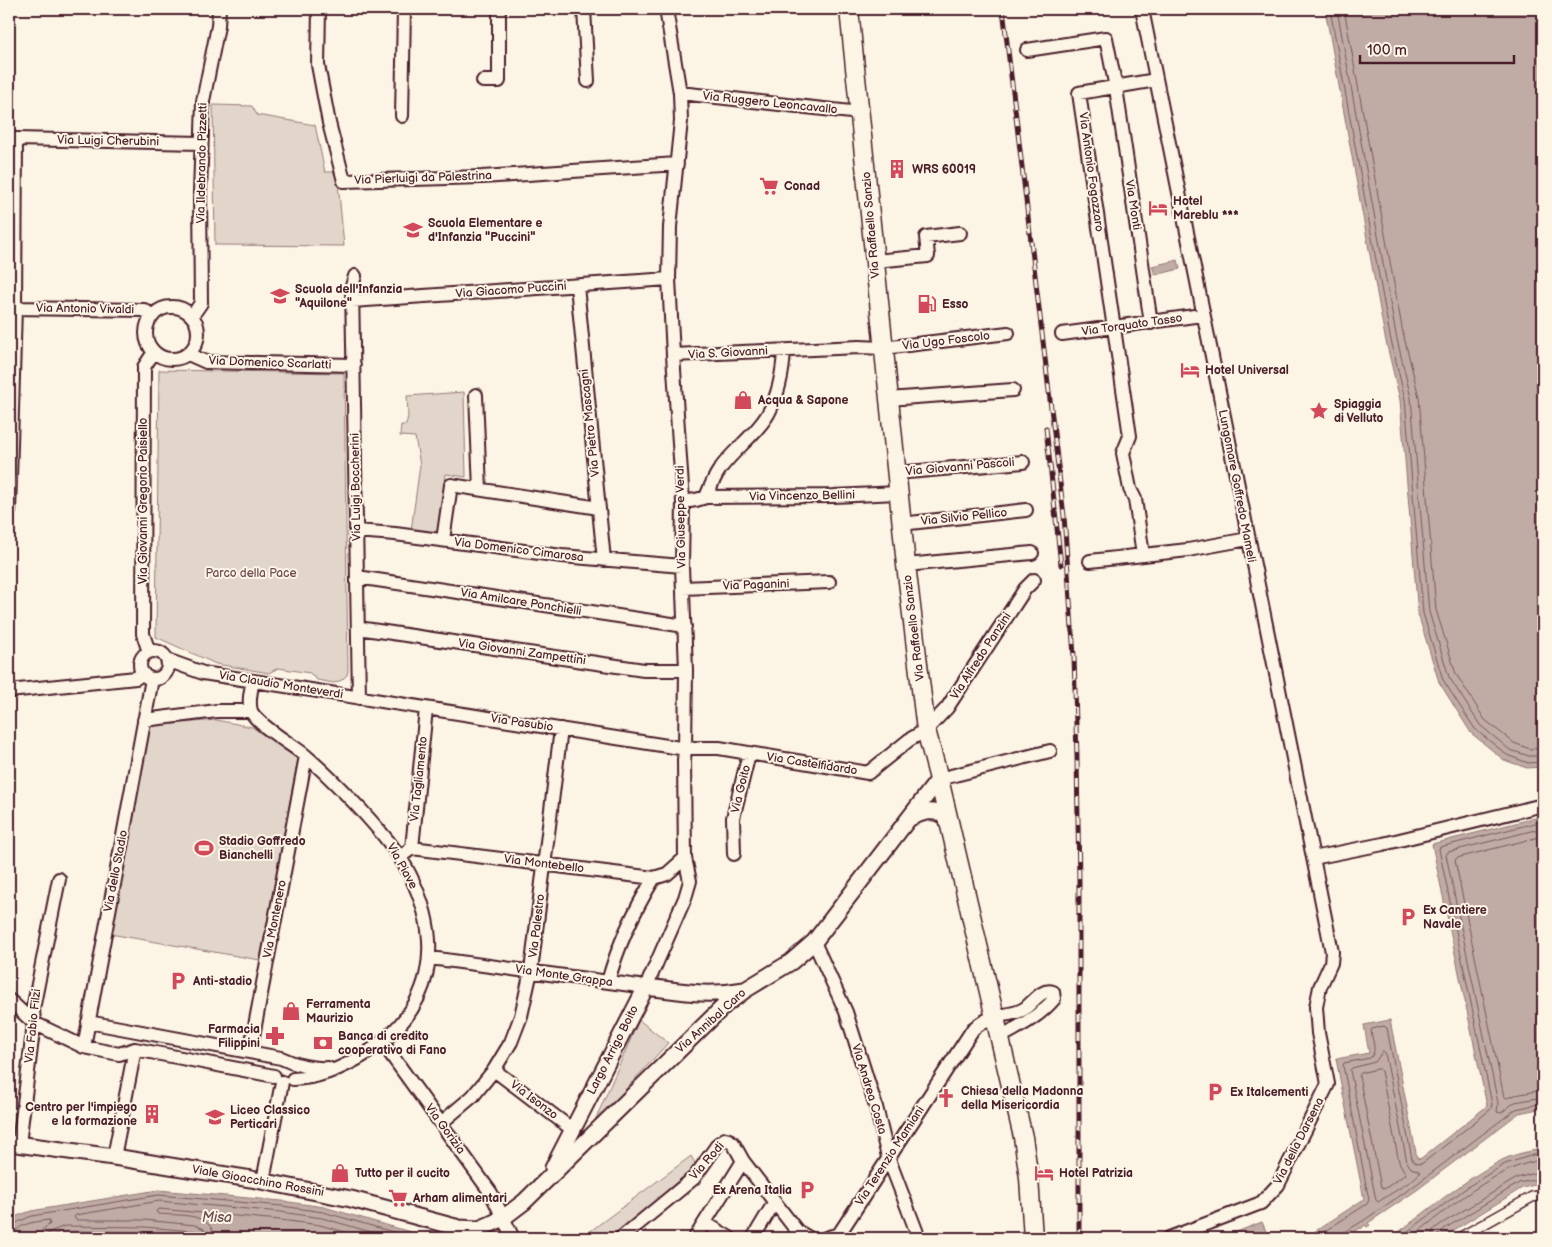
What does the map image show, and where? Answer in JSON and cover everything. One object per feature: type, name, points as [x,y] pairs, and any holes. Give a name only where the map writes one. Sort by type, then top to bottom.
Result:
[{"type":"main road","name":"Via Raffaello Sanzio","points":[[849,9],[901,524],[926,730],[1023,1137],[1029,1178],[1033,1238]]},
{"type":"street","name":"Via Ildebrando Pizzetti","points":[[192,316],[201,303],[201,143],[203,101],[218,26],[219,9]]},
{"type":"street","name":"Via Pierluigi da Palestrina","points":[[319,9],[318,65],[329,123],[344,181],[482,177],[677,164]]},
{"type":"street","points":[[402,116],[404,9]]},
{"type":"street","points":[[483,80],[499,81],[499,9]]},
{"type":"street","points":[[584,9],[588,81]]},
{"type":"street","name":"Via Giuseppe Verdi","points":[[646,986],[686,898],[690,881],[685,858],[684,760],[686,670],[682,566],[683,502],[672,355],[669,279],[670,227],[681,121],[680,93],[666,9]]},
{"type":"street","name":"Lungomare Goffredo Mameli","points":[[1142,9],[1202,315],[1314,858],[1332,952],[1331,963]]},
{"type":"street","name":"Via Monti","points":[[1027,50],[1106,38],[1116,88],[1151,323]]},
{"type":"street","name":"Via Antonio Fogazzaro","points":[[1114,328],[1079,93],[1156,80]]},
{"type":"street","name":"Via Ruggero Leoncavallo","points":[[680,93],[860,113]]},
{"type":"street","name":"Via Luigi Cherubini","points":[[15,308],[16,139],[201,143]]},
{"type":"street","points":[[875,261],[928,256],[926,236],[960,233]]},
{"type":"street","name":"Via Luigi Boccherini","points":[[355,276],[352,286],[352,301],[359,698]]},
{"type":"street","name":"Via Giacomo Puccini","points":[[352,301],[669,279]]},
{"type":"street","name":"Via Pietro Mascagni","points":[[577,286],[604,560]]},
{"type":"street","points":[[9,512],[15,308]]},
{"type":"street","name":"Via Antonio Vivaldi","points":[[15,308],[144,310],[153,316]]},
{"type":"street","points":[[177,308],[192,316],[198,332],[194,347],[188,354],[175,359],[160,356],[149,346],[146,330],[153,316],[160,310],[177,308]]},
{"type":"street","name":"Via Torquato Tasso","points":[[1062,334],[1202,315]]},
{"type":"street","points":[[1114,328],[1130,436],[1123,453],[1130,489],[1135,499],[1143,555]]},
{"type":"street","name":"Via Ugo Foscolo","points":[[883,348],[1008,333]]},
{"type":"street","name":"Via S. Giovanni","points":[[672,355],[859,347],[883,348]]},
{"type":"street","name":"Via S. Giovanni","points":[[706,497],[720,469],[752,435],[768,414],[784,368],[784,350]]},
{"type":"street","name":"Via Giovanni Gregorio Paisiello","points":[[149,652],[143,634],[144,367],[154,352]]},
{"type":"street","name":"Via Domenico Scarlatti","points":[[188,354],[206,362],[354,365]]},
{"type":"street","points":[[888,399],[1013,390]]},
{"type":"street","points":[[476,395],[480,489]]},
{"type":"street","name":"Via Giovanni Pascoli","points":[[896,473],[1023,462]]},
{"type":"street","points":[[443,540],[451,485],[599,508]]},
{"type":"street","name":"Via Vincenzo Bellini","points":[[683,502],[706,497],[834,496],[898,493]]},
{"type":"street","name":"Via Silvio Pellico","points":[[901,524],[1026,510]]},
{"type":"street","name":"Via Domenico Cimarosa","points":[[356,531],[395,534],[562,556],[682,566]]},
{"type":"street","points":[[1090,561],[1208,547],[1248,539]]},
{"type":"street","points":[[906,565],[1032,553]]},
{"type":"street","name":"Via Amilcare Ponchielli","points":[[357,577],[684,626]]},
{"type":"street","name":"Via Alfredo Panzini","points":[[926,730],[947,708],[1025,589],[1034,580]]},
{"type":"street","name":"Via Paganini","points":[[683,588],[829,582]]},
{"type":"street","name":"Via Giovanni Zampettini","points":[[358,628],[644,670],[686,670]]},
{"type":"street","points":[[9,691],[148,676],[162,677],[168,667],[167,660],[158,651],[145,654],[141,661],[141,669],[148,676]]},
{"type":"street","name":"Via Claudio Monteverdi","points":[[167,660],[203,673]]},
{"type":"street","name":"Via Claudio Monteverdi","points":[[165,674],[203,673],[359,698]]},
{"type":"street","name":"Via dello Stadio","points":[[84,1047],[144,720],[148,676]]},
{"type":"street","points":[[144,720],[217,711],[251,711],[250,699],[253,681]]},
{"type":"street","name":"Via Pasubio","points":[[359,698],[685,749]]},
{"type":"street","name":"Via Tagliamento","points":[[412,848],[426,709]]},
{"type":"street","name":"Via Piave","points":[[251,711],[258,720],[306,756],[348,796],[388,839],[411,876],[422,903],[428,928],[430,958],[425,983],[413,1009],[395,1030],[359,1058],[338,1068],[320,1075],[281,1077]]},
{"type":"street","name":"Via Palestro","points":[[441,1123],[473,1096],[494,1070],[511,1042],[521,1016],[531,971],[561,729]]},
{"type":"street","name":"Via Castelfidardo","points":[[685,749],[719,748],[868,772],[909,740],[926,730]]},
{"type":"street","points":[[939,779],[1050,751]]},
{"type":"street","name":"Via Goito","points":[[734,854],[733,818],[749,754]]},
{"type":"street","name":"Via Montenero","points":[[250,1052],[306,756]]},
{"type":"street","name":"Via Annibal Caro","points":[[503,1218],[524,1202],[598,1131],[706,1023],[745,990],[790,962],[814,942],[939,779]]},
{"type":"street","points":[[1314,858],[1384,844],[1543,805]]},
{"type":"street","points":[[910,818],[932,811],[939,812],[948,817]]},
{"type":"street","points":[[400,857],[412,848]]},
{"type":"street","name":"Via Montebello","points":[[412,848],[654,878]]},
{"type":"street","points":[[608,982],[616,954],[641,899],[654,878],[667,874],[685,858]]},
{"type":"street","name":"Via Fabio Filzi","points":[[14,1143],[34,1023],[33,1009],[59,879]]},
{"type":"street","name":"Via Andrea Costa","points":[[814,942],[846,1012],[876,1107],[888,1157],[919,1238]]},
{"type":"street","name":"Via Monte Grappa","points":[[430,958],[698,994],[722,994],[745,990]]},
{"type":"street","name":"Via della Darsena","points":[[1169,1238],[1261,1203],[1278,1185],[1328,1084],[1318,1033],[1316,1007],[1320,987],[1331,963]]},
{"type":"street","name":"Largo Arrigo Boito","points":[[548,1178],[646,986]]},
{"type":"street","name":"Via Terenzio Mamiani","points":[[826,1238],[838,1237],[888,1157],[973,1029],[984,1021],[995,1017],[1015,1014],[1043,993],[1047,991],[1053,992],[1055,995],[1051,1002],[1031,1020],[1000,1037]]},
{"type":"street","points":[[698,994],[705,1002],[708,1012],[706,1023]]},
{"type":"street","points":[[9,1000],[34,1023],[84,1047],[119,1054],[135,1048],[281,1077],[296,1069],[290,1062],[281,1058],[88,1022]]},
{"type":"street","name":"Via Gorizia","points":[[382,1042],[492,1193],[513,1238]]},
{"type":"street","points":[[114,1157],[135,1048]]},
{"type":"street","points":[[250,1052],[268,1069],[281,1077]]},
{"type":"street","points":[[263,1182],[281,1077],[277,1064],[280,1061],[290,1062]]},
{"type":"street","name":"Via Piave","points":[[290,1062],[320,1069],[338,1068]]},
{"type":"street","name":"Via Isonzo","points":[[494,1070],[573,1130]]},
{"type":"street","points":[[581,1114],[583,1131],[589,1133],[598,1131]]},
{"type":"street","name":"Via Rodi","points":[[623,1238],[694,1178],[718,1144],[725,1139],[733,1142],[794,1235]]},
{"type":"street","name":"Viale Gioacchino Rossini","points":[[14,1143],[114,1157],[263,1182],[351,1199],[459,1228],[479,1228],[503,1218]]},
{"type":"street","points":[[695,1238],[744,1161]]},
{"type":"street","points":[[1459,1238],[1532,1197],[1543,1195]]},
{"type":"street","points":[[753,1238],[774,1203]]},
{"type":"street","points":[[705,1223],[730,1238]]},
{"type":"street","points":[[794,1235],[809,1238]]},
{"type":"green space","points":[[213,105],[252,106],[257,115],[315,125],[325,172],[337,172],[344,246],[215,245]]},
{"type":"green space","name":"Parco della Pace","points":[[159,370],[344,373],[348,670],[347,675],[342,680],[334,683],[317,680],[310,673],[278,668],[269,673],[216,664],[156,637]]},
{"type":"green space","points":[[464,392],[466,477],[446,474],[438,534],[411,531],[420,465],[415,437],[400,436],[401,425],[406,425],[408,416],[407,396]]},
{"type":"green space","name":"Stadio Goffredo Bianchelli","points":[[216,720],[252,727],[298,759],[260,960],[110,934],[150,726]]},
{"type":"green space","points":[[639,1020],[668,1043],[593,1125]]},
{"type":"green space","points":[[691,1156],[696,1165],[612,1238],[581,1238]]},
{"type":"water","points":[[1325,9],[1543,9],[1543,767],[1527,768],[1504,760],[1471,733],[1439,682],[1418,614],[1400,400],[1385,337]]},
{"type":"water","points":[[1178,260],[1180,269],[1155,275],[1152,266]]},
{"type":"water","points":[[1543,816],[1543,1108],[1519,1113],[1417,1190],[1368,1223],[1370,1225],[1367,1227],[1365,1225],[1344,1238],[1305,1238],[1364,1199],[1336,1059],[1369,1053],[1364,1025],[1390,1020],[1417,1158],[1420,1159],[1487,1106],[1432,844]]},
{"type":"water","points":[[1543,1149],[1543,1183],[1522,1188],[1441,1238],[1391,1238],[1487,1168],[1512,1156]]},
{"type":"water","name":"Misa","points":[[158,1190],[282,1201],[324,1207],[431,1238],[205,1238],[202,1236],[143,1232],[64,1231],[45,1238],[9,1238],[9,1222],[17,1216],[31,1211]]},
{"type":"water","points":[[1262,1222],[1269,1238],[1221,1238]]},
{"type":"railway","points":[[1003,9],[1064,516],[1074,656],[1079,882],[1079,1238]]},
{"type":"railway","points":[[1046,428],[1061,565]]},
{"type":"place","name":"WRS 60019","points":[[897,169]]},
{"type":"place","name":"Conad","points":[[769,186]]},
{"type":"place","name":"Hotel Mareblu ***","points":[[1158,208]]},
{"type":"place","name":"Scuola Elementare e d'Infanzia \"Puccini\"","points":[[413,230]]},
{"type":"place","name":"Scuola dell'Infanzia \"Aquilone\"","points":[[280,296]]},
{"type":"place","name":"Esso","points":[[927,304]]},
{"type":"place","name":"Hotel Universal","points":[[1190,370]]},
{"type":"place","name":"Acqua & Sapone","points":[[743,400]]},
{"type":"place","name":"Spiaggia di Velluto","points":[[1319,411]]},
{"type":"place","name":"Stadio Goffredo Bianchelli","points":[[204,848]]},
{"type":"place","name":"Ex Cantiere Navale","points":[[1408,917]]},
{"type":"place","name":"Anti-stadio","points":[[178,981]]},
{"type":"place","name":"Ferramenta Maurizio","points":[[291,1011]]},
{"type":"place","name":"Farmacia Filippini","points":[[275,1036]]},
{"type":"place","name":"Banca di credito cooperativo di Fano","points":[[323,1043]]},
{"type":"place","name":"Ex Italcementi","points":[[1215,1092]]},
{"type":"place","name":"Chiesa della Madonna della Misericordia","points":[[946,1098]]},
{"type":"place","name":"Centro per l'impiego e la formazione","points":[[152,1114]]},
{"type":"place","name":"Liceo Classico Perticari","points":[[215,1117]]},
{"type":"place","name":"Tutto per il cucito","points":[[340,1173]]},
{"type":"place","name":"Hotel Patrizia","points":[[1044,1173]]},
{"type":"place","name":"Ex Arena Italia","points":[[807,1190]]},
{"type":"place","name":"Arham alimentari","points":[[398,1198]]}]
